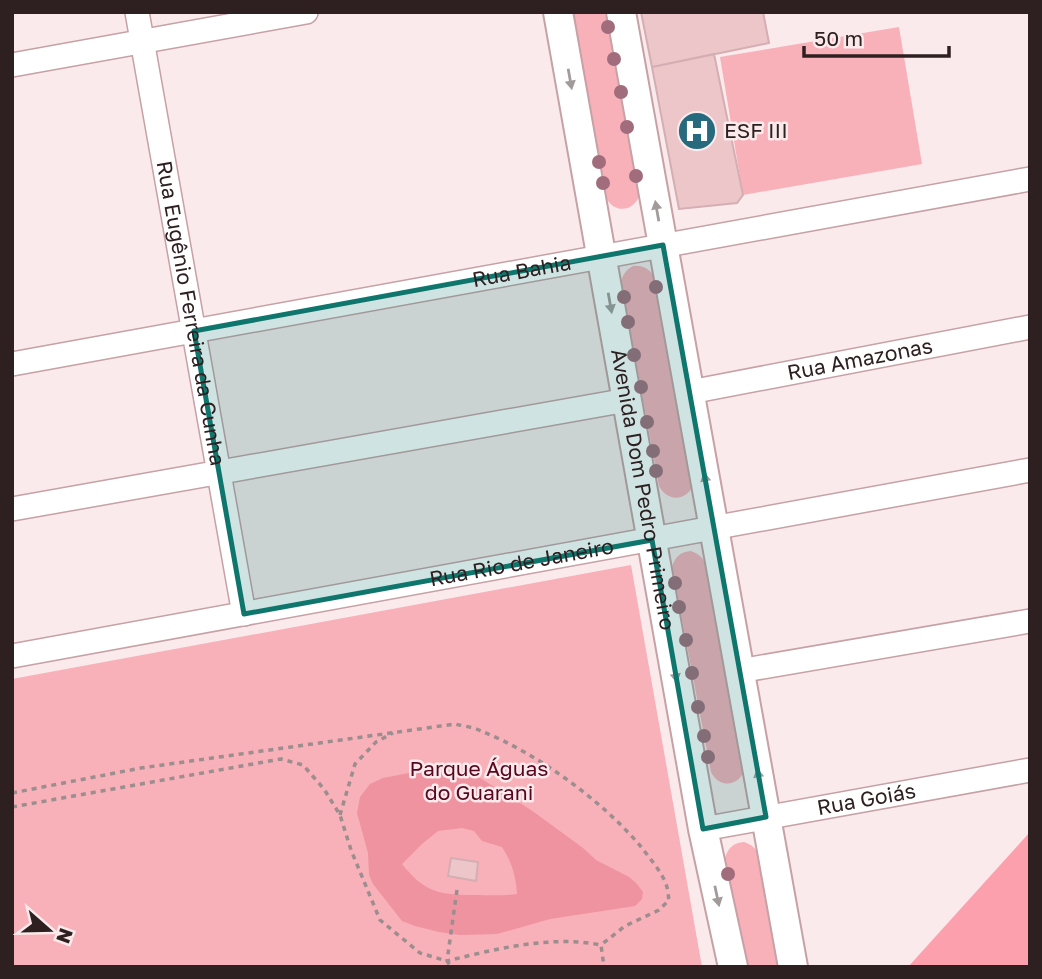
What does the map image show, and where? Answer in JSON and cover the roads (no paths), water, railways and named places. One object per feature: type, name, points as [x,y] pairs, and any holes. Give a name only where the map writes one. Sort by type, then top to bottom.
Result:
[{"type":"street","name":"Rua Eugênio Ferreira da Cunha","points":[[137,12],[244,614]]},
{"type":"street","points":[[12,65],[306,12]]},
{"type":"street","name":"Avenida Dom Pedro Primeiro","points":[[558,12],[703,829],[733,967]]},
{"type":"street","points":[[621,12],[793,967]]},
{"type":"street","name":"Rua Bahia","points":[[12,364],[1030,179]]},
{"type":"street","name":"Rua Amazonas","points":[[690,392],[1030,327]]},
{"type":"street","points":[[12,509],[626,400]]},
{"type":"street","name":"Rua Rio de Janeiro","points":[[12,656],[1030,470]]},
{"type":"street","points":[[739,671],[1030,621]]},
{"type":"street","name":"Rua Goiás","points":[[703,829],[1030,770]]},
{"type":"place","name":"ESF III","points":[[697,131]]},
{"type":"park label","name":"Parque Águas do Guarani","points":[[479,781]]}]
